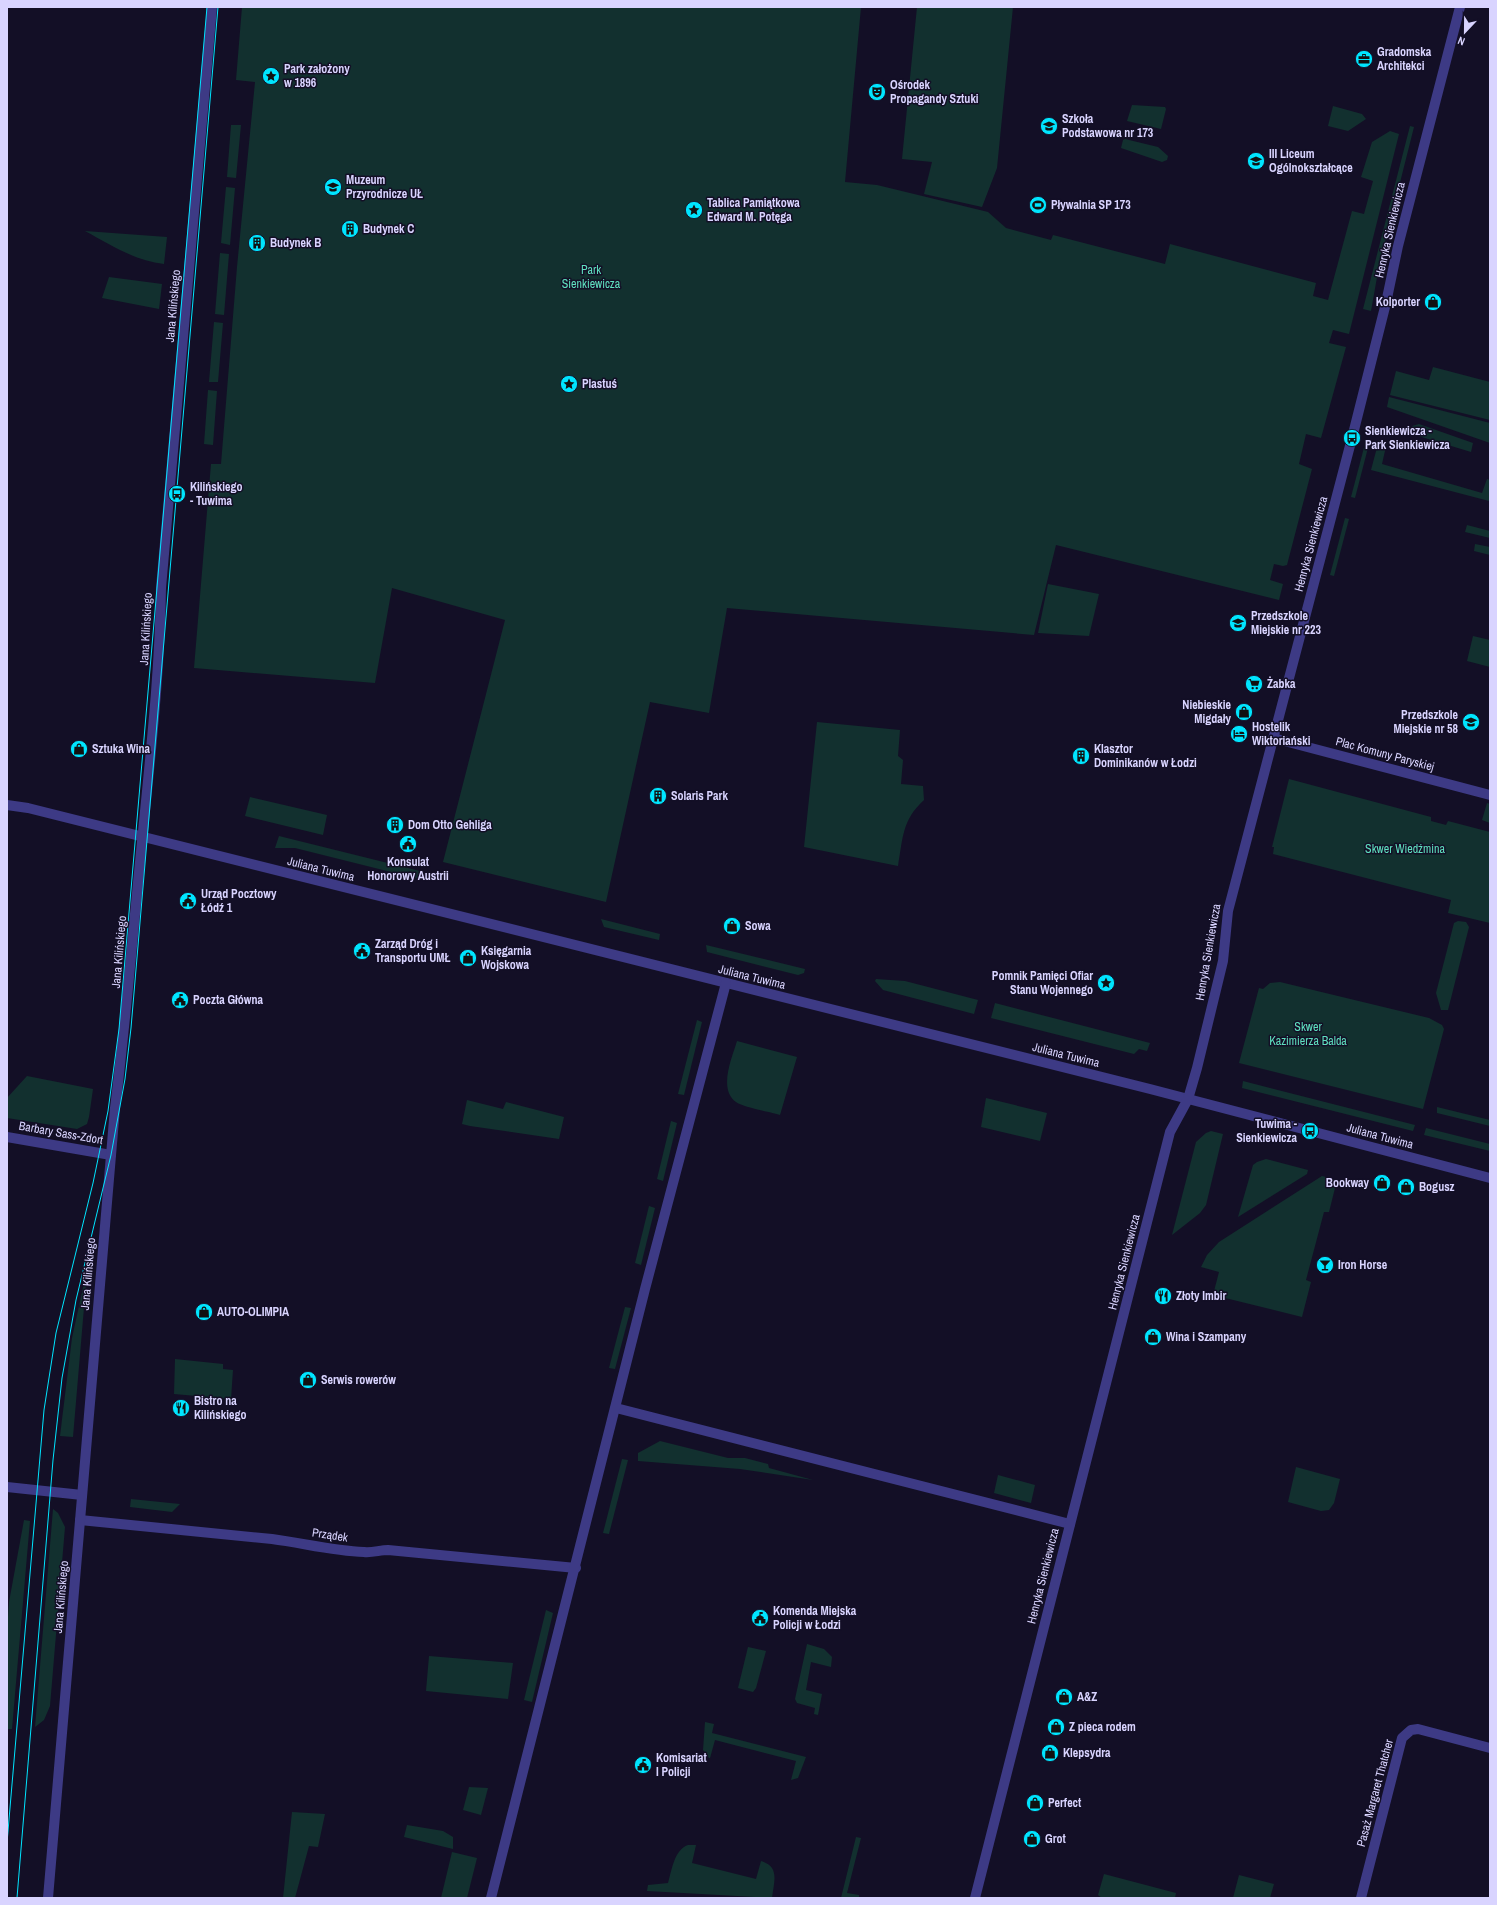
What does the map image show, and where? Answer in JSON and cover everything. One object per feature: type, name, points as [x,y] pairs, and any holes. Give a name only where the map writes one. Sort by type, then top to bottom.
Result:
[{"type":"street","name":"Jana Kilińskiego","points":[[48,1898],[111,1155],[126,1023],[158,659],[161,588],[212,7]]},
{"type":"street","name":"Henryka Sienkiewicza","points":[[975,1898],[1170,1132],[1188,1099],[1223,961],[1228,911],[1352,438],[1386,303],[1398,246],[1460,7]]},
{"type":"street","name":"Plac Komuny Paryskiej","points":[[1273,738],[1490,795]]},
{"type":"street","name":"Juliana Tuwima","points":[[7,805],[142,837],[1188,1099],[1490,1178]]},
{"type":"street","points":[[491,1898],[576,1568],[645,1290],[726,983]]},
{"type":"street","name":"Barbary Sass-Zdort","points":[[7,1137],[111,1155]]},
{"type":"street","points":[[616,1408],[1070,1524]]},
{"type":"street","points":[[7,1488],[82,1495]]},
{"type":"street","name":"Prządek","points":[[80,1520],[272,1539],[327,1549],[366,1552],[388,1550],[576,1568]]},
{"type":"street","name":"Pasaż Margaret Thatcher","points":[[1361,1898],[1402,1738],[1411,1730],[1418,1730],[1490,1748]]},
{"type":"green space","name":"Park Sienkiewicza","points":[[242,7],[861,7],[845,182],[877,185],[988,212],[1006,228],[1051,240],[1053,235],[1165,264],[1170,244],[1316,283],[1313,296],[1328,300],[1352,211],[1364,214],[1373,181],[1361,177],[1372,142],[1390,131],[1399,134],[1349,334],[1333,330],[1329,343],[1346,347],[1321,438],[1306,434],[1299,464],[1312,469],[1287,565],[1283,566],[1274,564],[1270,580],[1283,584],[1279,600],[1056,545],[1034,635],[727,608],[709,713],[650,702],[606,902],[443,862],[505,620],[392,588],[375,683],[194,668],[211,464],[221,464],[237,267],[255,82],[236,80]]},
{"type":"green space","points":[[917,7],[1013,7],[997,168],[982,207],[924,194],[932,162],[902,159]]},
{"type":"green space","points":[[1132,105],[1165,107],[1166,109],[1161,129],[1127,121]]},
{"type":"green space","points":[[1333,106],[1362,114],[1366,119],[1348,131],[1328,126]]},
{"type":"green space","points":[[231,125],[241,125],[236,178],[227,177]]},
{"type":"green space","points":[[1410,126],[1414,127],[1379,266],[1371,311],[1363,309]]},
{"type":"green space","points":[[1125,139],[1158,147],[1168,156],[1167,160],[1162,162],[1121,148],[1123,140]]},
{"type":"green space","points":[[226,187],[235,188],[230,245],[221,243]]},
{"type":"green space","points":[[85,231],[167,237],[164,264],[143,260],[133,256]]},
{"type":"green space","points":[[220,253],[229,254],[224,315],[215,314]]},
{"type":"green space","points":[[109,277],[162,284],[159,309],[102,298]]},
{"type":"green space","points":[[214,322],[223,323],[218,382],[209,382]]},
{"type":"green space","points":[[1433,367],[1490,382],[1490,420],[1390,395],[1396,371],[1429,380]]},
{"type":"green space","points":[[208,390],[217,391],[213,445],[204,444]]},
{"type":"green space","points":[[1389,397],[1490,423],[1490,443],[1387,407]]},
{"type":"green space","points":[[1419,424],[1473,443],[1471,452],[1415,435],[1412,432],[1412,426]]},
{"type":"green space","points":[[1366,440],[1370,440],[1355,498],[1351,497]]},
{"type":"green space","points":[[1379,440],[1387,442],[1382,464],[1482,493],[1487,479],[1490,480],[1489,501],[1371,470]]},
{"type":"green space","points":[[1345,518],[1349,519],[1334,576],[1330,575]]},
{"type":"green space","points":[[1467,525],[1490,531],[1490,538],[1465,532]]},
{"type":"green space","points":[[1475,544],[1490,547],[1490,555],[1474,551]]},
{"type":"green space","points":[[1048,584],[1099,594],[1089,636],[1038,633]]},
{"type":"green space","points":[[1473,636],[1490,640],[1490,667],[1467,661]]},
{"type":"green space","points":[[817,722],[900,730],[898,756],[903,760],[901,784],[923,786],[924,800],[917,807],[907,822],[898,866],[804,847]]},
{"type":"green space","name":"Skwer Wiedźmina","points":[[1289,779],[1431,817],[1431,821],[1446,825],[1448,821],[1490,832],[1490,923],[1448,913],[1451,900],[1273,854],[1274,847],[1272,847]]},
{"type":"green space","points":[[250,797],[327,815],[323,835],[245,816]]},
{"type":"green space","points":[[1487,803],[1490,804],[1490,823],[1482,820]]},
{"type":"green space","points":[[279,836],[424,872],[424,876],[419,879],[295,848],[275,848]]},
{"type":"green space","points":[[601,919],[660,934],[659,940],[604,927]]},
{"type":"green space","points":[[1458,921],[1466,922],[1469,927],[1448,1010],[1441,1010],[1436,993],[1454,923]]},
{"type":"green space","points":[[706,945],[805,969],[804,973],[798,975],[707,952]]},
{"type":"green space","points":[[876,979],[905,981],[978,1000],[974,1014],[883,990],[875,981]]},
{"type":"green space","name":"Skwer Kazimierza Balda","points":[[1280,982],[1429,1018],[1442,1025],[1444,1029],[1423,1109],[1239,1063],[1259,988],[1263,989],[1270,983]]},
{"type":"green space","points":[[995,1003],[1150,1043],[1147,1051],[1139,1049],[1134,1054],[991,1018]]},
{"type":"green space","points":[[697,1020],[702,1022],[684,1095],[678,1094]]},
{"type":"green space","points":[[737,1041],[797,1057],[780,1115],[739,1104],[731,1096],[727,1081],[730,1064]]},
{"type":"green space","points":[[27,1076],[93,1089],[87,1124],[77,1129],[7,1118],[7,1098]]},
{"type":"green space","points":[[1243,1081],[1415,1125],[1413,1131],[1242,1088]]},
{"type":"green space","points":[[986,1098],[1047,1113],[1040,1141],[981,1127]]},
{"type":"green space","points":[[467,1100],[503,1109],[506,1102],[564,1117],[559,1139],[462,1124]]},
{"type":"green space","points":[[1437,1107],[1490,1120],[1490,1126],[1437,1113]]},
{"type":"green space","points":[[671,1121],[677,1123],[663,1181],[657,1179]]},
{"type":"green space","points":[[1426,1128],[1490,1144],[1490,1151],[1424,1135]]},
{"type":"green space","points":[[1211,1131],[1223,1134],[1206,1205],[1200,1213],[1172,1235],[1196,1142],[1206,1133]]},
{"type":"green space","points":[[1266,1159],[1308,1170],[1307,1174],[1238,1217],[1253,1165]]},
{"type":"green space","points":[[1322,1176],[1337,1180],[1329,1212],[1324,1212],[1306,1280],[1311,1282],[1302,1317],[1213,1295],[1219,1272],[1201,1267],[1207,1255],[1219,1242]]},
{"type":"green space","points":[[649,1206],[655,1208],[641,1265],[635,1263]]},
{"type":"green space","points":[[84,1283],[86,1284],[73,1437],[60,1436],[72,1338]]},
{"type":"green space","points":[[625,1307],[631,1308],[615,1369],[609,1368]]},
{"type":"green space","points":[[175,1359],[223,1364],[223,1369],[233,1370],[231,1399],[174,1394]]},
{"type":"green space","points":[[660,1441],[728,1458],[745,1458],[768,1464],[769,1468],[813,1480],[740,1469],[638,1461],[638,1453]]},
{"type":"green space","points":[[622,1459],[628,1460],[609,1534],[603,1533]]},
{"type":"green space","points":[[1296,1467],[1340,1479],[1334,1503],[1329,1510],[1321,1511],[1288,1502]]},
{"type":"green space","points":[[998,1475],[1035,1485],[1031,1503],[994,1493]]},
{"type":"green space","points":[[131,1499],[180,1504],[172,1512],[130,1507]]},
{"type":"green space","points":[[53,1509],[58,1513],[65,1527],[50,1706],[44,1720],[35,1727]]},
{"type":"green space","points":[[24,1520],[30,1521],[12,1729],[7,1729],[7,1631],[9,1602]]},
{"type":"green space","points":[[546,1610],[553,1613],[532,1702],[524,1700]]},
{"type":"green space","points":[[807,1644],[824,1649],[832,1657],[831,1667],[811,1662],[806,1690],[822,1694],[818,1715],[814,1714],[815,1708],[797,1703],[795,1699]]},
{"type":"green space","points":[[748,1647],[766,1651],[756,1688],[753,1692],[738,1688]]},
{"type":"green space","points":[[429,1656],[513,1663],[508,1699],[426,1691]]},
{"type":"green space","points":[[705,1722],[714,1724],[712,1733],[806,1757],[798,1778],[791,1780],[796,1761],[715,1740],[709,1758],[703,1750]]},
{"type":"green space","points":[[469,1787],[488,1788],[481,1815],[463,1810]]},
{"type":"green space","points":[[292,1812],[325,1814],[318,1847],[309,1846],[295,1898],[283,1898]]},
{"type":"green space","points":[[407,1825],[443,1831],[453,1837],[453,1849],[404,1837]]},
{"type":"green space","points":[[856,1837],[861,1838],[847,1893],[859,1895],[859,1898],[841,1898]]},
{"type":"green space","points":[[688,1845],[696,1845],[692,1863],[756,1879],[761,1861],[767,1864],[771,1867],[774,1875],[772,1898],[647,1891],[648,1885],[668,1883],[672,1867],[677,1856],[683,1848]]},
{"type":"green space","points":[[452,1852],[477,1858],[467,1898],[441,1898]]},
{"type":"green space","points":[[1104,1874],[1176,1893],[1175,1898],[1102,1898],[1098,1895]]},
{"type":"green space","points":[[1239,1875],[1274,1884],[1270,1898],[1233,1898]]},
{"type":"tram line","points":[[7,1843],[44,1410],[56,1333],[93,1183],[108,1111],[119,1029],[207,7]]},
{"type":"tram line","points":[[17,1898],[53,1460],[62,1378],[76,1300],[111,1155],[125,1079],[131,1028],[218,7]]},
{"type":"place","name":"Gradomska Architekci","points":[[1364,59]]},
{"type":"place","name":"Park założony w 1896","points":[[271,76]]},
{"type":"place","name":"Ośrodek Propagandy Sztuki","points":[[877,92]]},
{"type":"place","name":"Szkoła Podstawowa nr 173","points":[[1049,126]]},
{"type":"place","name":"III Liceum Ogólnokształcące","points":[[1256,161]]},
{"type":"place","name":"Muzeum Przyrodnicze UŁ","points":[[333,187]]},
{"type":"place","name":"Pływalnia SP 173","points":[[1038,205]]},
{"type":"place","name":"Tablica Pamiątkowa Edward M. Potęga","points":[[694,210]]},
{"type":"place","name":"Budynek C","points":[[350,229]]},
{"type":"place","name":"Budynek B","points":[[257,243]]},
{"type":"place","name":"Kolporter","points":[[1433,302]]},
{"type":"place","name":"Plastuś","points":[[569,384]]},
{"type":"place","name":"Sienkiewicza - Park Sienkiewicza","points":[[1352,438]]},
{"type":"place","name":"Kilińskiego - Tuwima","points":[[177,494]]},
{"type":"place","name":"Przedszkole Miejskie nr 223","points":[[1238,623]]},
{"type":"place","name":"Żabka","points":[[1254,684]]},
{"type":"place","name":"Niebieskie Migdały","points":[[1244,712]]},
{"type":"place","name":"Przedszkole Miejskie nr 58","points":[[1471,722]]},
{"type":"place","name":"Hostelik Wiktoriański","points":[[1239,734]]},
{"type":"place","name":"Sztuka Wina","points":[[79,749]]},
{"type":"place","name":"Klasztor Dominikanów w Łodzi","points":[[1081,756]]},
{"type":"place","name":"Solaris Park","points":[[658,796]]},
{"type":"place","name":"Dom Otto Gehliga","points":[[395,825]]},
{"type":"place","name":"Konsulat Honorowy Austrii","points":[[408,844]]},
{"type":"place","name":"Urząd Pocztowy Łódź 1","points":[[188,901]]},
{"type":"place","name":"Sowa","points":[[732,926]]},
{"type":"place","name":"Zarząd Dróg i Transportu UMŁ","points":[[362,951]]},
{"type":"place","name":"Księgarnia Wojskowa","points":[[468,958]]},
{"type":"place","name":"Pomnik Pamięci Ofiar Stanu Wojennego","points":[[1106,983]]},
{"type":"place","name":"Poczta Główna","points":[[180,1000]]},
{"type":"place","name":"Tuwima - Sienkiewicza","points":[[1310,1131]]},
{"type":"place","name":"Bookway","points":[[1382,1183]]},
{"type":"place","name":"Bogusz","points":[[1406,1187]]},
{"type":"place","name":"Iron Horse","points":[[1325,1265]]},
{"type":"place","name":"Złoty Imbir","points":[[1163,1296]]},
{"type":"place","name":"AUTO-OLIMPIA","points":[[204,1312]]},
{"type":"place","name":"Wina i Szampany","points":[[1153,1337]]},
{"type":"place","name":"Serwis rowerów","points":[[308,1380]]},
{"type":"place","name":"Bistro na Kilińskiego","points":[[181,1408]]},
{"type":"place","name":"Komenda Miejska Policji w Łodzi","points":[[760,1618]]},
{"type":"place","name":"A&Z","points":[[1064,1697]]},
{"type":"place","name":"Z pieca rodem","points":[[1056,1727]]},
{"type":"place","name":"Klepsydra","points":[[1050,1753]]},
{"type":"place","name":"Komisariat I Policji","points":[[643,1765]]},
{"type":"place","name":"Perfect","points":[[1035,1803]]},
{"type":"place","name":"Grot","points":[[1032,1839]]}]
